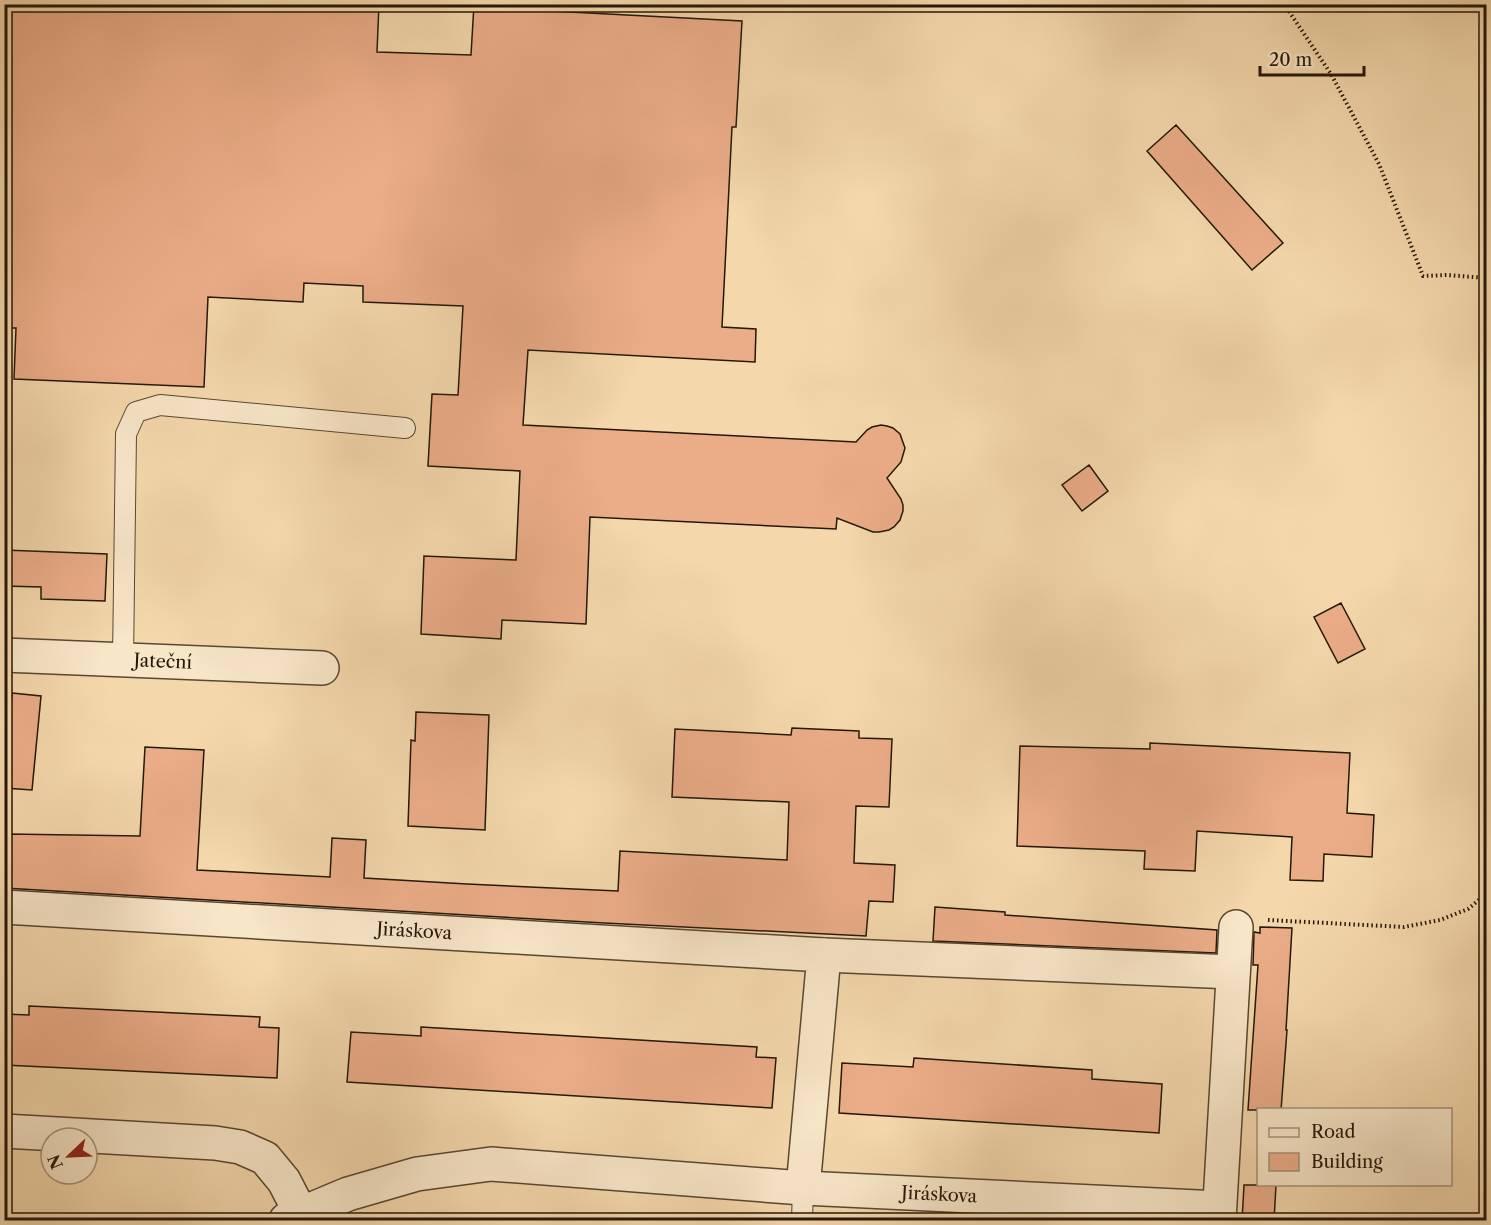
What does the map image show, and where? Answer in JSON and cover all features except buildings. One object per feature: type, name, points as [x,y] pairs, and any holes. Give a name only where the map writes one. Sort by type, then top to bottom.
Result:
[{"type":"street","name":"Jateční","points":[[4,655],[322,668]]},
{"type":"street","name":"Jiráskova","points":[[4,907],[824,955],[1233,972]]},
{"type":"street","name":"Jiráskova","points":[[4,1131],[215,1143],[240,1147],[265,1158],[284,1181],[297,1218],[348,1194],[417,1174],[491,1164],[803,1188],[1219,1214],[1236,927]]},
{"type":"street","points":[[803,1188],[824,955]]},
{"type":"lane","points":[[123,660],[126,434],[136,412],[160,405],[405,428]]},
{"type":"lane","points":[[801,1221],[803,1188]]},
{"type":"path","points":[[1284,4],[1331,74],[1378,164],[1423,276],[1486,278]]},
{"type":"path","points":[[1236,927],[1253,919],[1404,927],[1440,920],[1468,909],[1486,894]]}]
